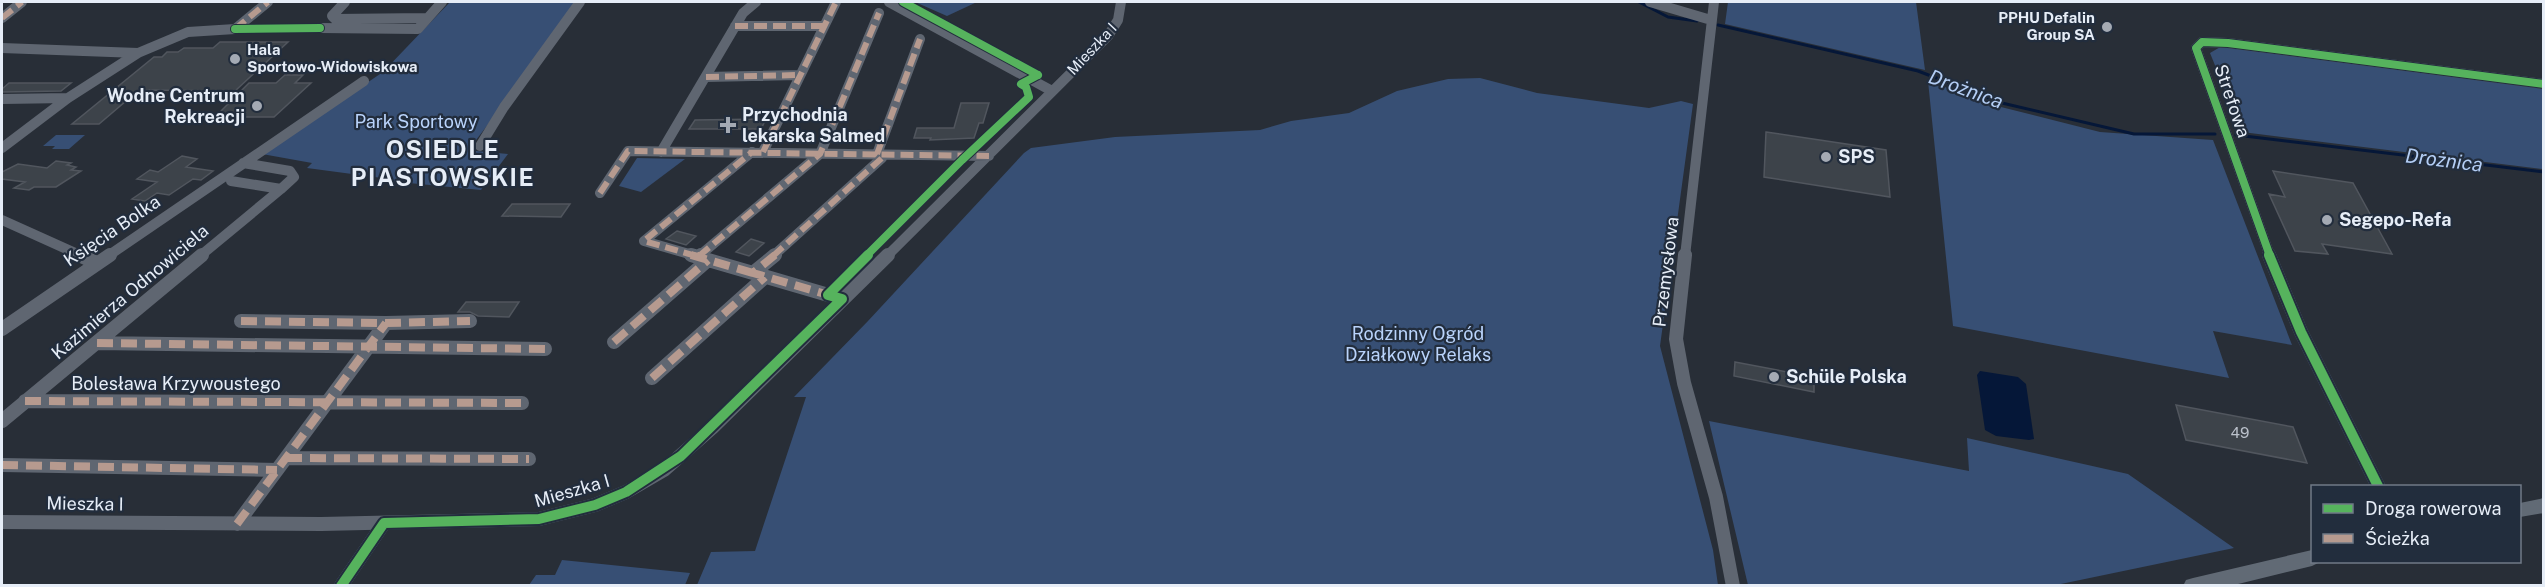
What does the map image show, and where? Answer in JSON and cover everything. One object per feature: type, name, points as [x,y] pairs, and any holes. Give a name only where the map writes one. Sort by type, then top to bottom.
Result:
[{"type":"main road","points":[[2521,510],[2544,505]]},
{"type":"main road","points":[[2193,585],[2311,558]]},
{"type":"street","points":[[2,18],[22,2]]},
{"type":"street","points":[[2,148],[68,98],[138,53],[188,32],[235,29],[268,2]]},
{"type":"street","points":[[345,2],[334,12],[332,16],[335,19],[427,18]]},
{"type":"street","points":[[320,28],[418,29],[442,2]]},
{"type":"street","points":[[480,146],[504,107],[580,2]]},
{"type":"street","points":[[661,152],[743,13],[756,2]]},
{"type":"street","points":[[836,2],[758,152],[644,241],[842,299]]},
{"type":"street","name":"Mieszka I","points":[[889,2],[1052,91]]},
{"type":"street","name":"Mieszka I","points":[[2,522],[237,524],[539,519],[595,506],[626,492],[681,456],[989,156],[1118,24],[1122,12],[1121,2]]},
{"type":"street","points":[[1650,2],[1711,20]]},
{"type":"street","name":"Przemysłowa","points":[[1713,2],[1707,75],[1676,339],[1684,383],[1716,497],[1733,585]]},
{"type":"street","points":[[614,342],[819,153],[879,13]]},
{"type":"street","points":[[735,26],[824,26]]},
{"type":"street","points":[[877,154],[920,39]]},
{"type":"street","name":"Strefowa","points":[[2378,485],[2301,332],[2274,268],[2196,48],[2202,42],[2228,43],[2544,84]]},
{"type":"street","points":[[2,48],[138,53]]},
{"type":"street","points":[[706,77],[800,75]]},
{"type":"street","name":"Księcia Bolka","points":[[2,329],[363,81]]},
{"type":"street","points":[[2,99],[68,98]]},
{"type":"street","points":[[600,194],[628,151],[989,156]]},
{"type":"street","points":[[652,378],[879,162],[882,158],[877,154]]},
{"type":"street","points":[[231,181],[281,189],[291,181],[294,174],[290,171],[243,164]]},
{"type":"street","name":"Kazimierza Odnowiciela","points":[[2,421],[281,189]]},
{"type":"street","points":[[2,220],[97,263]]},
{"type":"street","points":[[241,321],[386,323],[470,321]]},
{"type":"street","points":[[237,524],[386,323]]},
{"type":"street","points":[[97,343],[545,349]]},
{"type":"street","name":"Bolesława Krzywoustego","points":[[25,401],[522,403]]},
{"type":"street","points":[[286,458],[529,459]]},
{"type":"street","points":[[2,465],[277,470]]},
{"type":"street","points":[[341,585],[384,523]]},
{"type":"green space","name":"Park Sportowy","points":[[450,2],[582,2],[473,144],[476,151],[508,154],[481,190],[378,180],[382,178],[307,168],[312,163],[262,154],[383,72]]},
{"type":"green space","points":[[915,2],[977,2],[947,16]]},
{"type":"green space","points":[[1728,2],[1916,2],[1925,70],[1725,24]]},
{"type":"green space","points":[[2222,46],[2543,89],[2543,169],[2242,132],[2210,53]]},
{"type":"green space","name":"Rodzinny Ogród Działkowy Relaks","points":[[1480,78],[1537,93],[1649,108],[1681,101],[1693,104],[1660,346],[1713,550],[1718,585],[697,585],[711,552],[755,551],[806,397],[794,397],[1031,148],[1115,137],[1260,130],[1291,121],[1349,113],[1397,91],[1448,79]]},
{"type":"green space","points":[[1928,81],[2001,107],[2100,132],[2213,140],[2292,345],[2213,331],[2229,378],[1953,326]]},
{"type":"green space","points":[[56,135],[85,135],[69,149],[52,149],[55,146],[43,146]]},
{"type":"green space","points":[[637,158],[685,159],[641,192],[619,186]]},
{"type":"green space","points":[[1709,421],[1969,471],[1967,438],[2128,474],[2234,548],[2056,585],[1748,585]]},
{"type":"green space","points":[[562,560],[690,573],[685,585],[529,585],[536,575],[555,575]]},
{"type":"shaded area","points":[[1980,371],[2018,377],[2026,384],[2034,439],[1996,436],[1985,430],[1977,375]]},
{"type":"building","points":[[220,42],[288,42],[235,91],[139,90],[99,124],[72,124],[154,57],[162,57],[167,52],[178,52],[184,48],[213,48]]},
{"type":"building","name":"Wodne Centrum Rekreacji","points":[[285,75],[303,75],[295,83],[311,83],[274,117],[215,117],[249,83],[276,83]]},
{"type":"building","points":[[9,83],[71,83],[61,91],[2,92],[2,89]]},
{"type":"building","points":[[961,103],[989,103],[983,123],[979,123],[974,138],[930,140],[931,138],[914,138],[917,128],[954,128]]},
{"type":"building","name":"Przychodnia lekarska Salmed","points":[[766,119],[761,129],[689,129],[695,120]]},
{"type":"building","name":"SPS","points":[[1766,132],[1886,150],[1890,197],[1764,177]]},
{"type":"building","points":[[182,156],[197,159],[186,167],[213,171],[201,180],[193,179],[169,195],[157,193],[145,201],[132,199],[157,182],[137,179],[150,170],[158,172]]},
{"type":"building","points":[[56,161],[71,163],[67,165],[76,167],[71,170],[81,171],[56,187],[34,187],[29,190],[14,188],[25,182],[2,179],[2,172],[18,164],[47,168]]},
{"type":"building","name":"Segepo-Refa","points":[[2273,171],[2353,183],[2392,254],[2322,244],[2328,254],[2295,251],[2269,194],[2285,197]]},
{"type":"building","points":[[512,204],[570,204],[561,217],[502,216]]},
{"type":"building","points":[[677,231],[696,236],[686,245],[666,239]]},
{"type":"building","points":[[751,239],[764,243],[749,256],[736,252]]},
{"type":"building","points":[[466,302],[519,302],[509,317],[478,316],[470,312],[458,312]]},
{"type":"building","name":"Schüle Polska","points":[[1735,362],[1814,377],[1814,392],[1734,376]]},
{"type":"building","points":[[2176,405],[2293,427],[2307,463],[2186,440]]},
{"type":"waterway","name":"Drożnica","points":[[1639,2],[1668,17],[1697,21]]},
{"type":"waterway","name":"Drożnica","points":[[1718,25],[1918,71],[2002,103],[2134,134],[2215,134]]},
{"type":"waterway","name":"Drożnica","points":[[2236,135],[2544,172]]},
{"type":"marked path","points":[[2,18],[22,2]]},
{"type":"marked path","points":[[235,29],[268,2]]},
{"type":"marked path","points":[[763,152],[836,2]]},
{"type":"marked path","points":[[698,257],[820,154],[879,13]]},
{"type":"marked path","points":[[735,26],[824,26]]},
{"type":"marked path","points":[[832,296],[753,273],[809,226],[882,158],[877,154],[920,39]]},
{"type":"marked path","points":[[706,77],[800,75]]},
{"type":"marked path","points":[[600,193],[628,151],[989,156]]},
{"type":"marked path","points":[[752,152],[644,241],[753,273]]},
{"type":"marked path","points":[[614,342],[708,260]]},
{"type":"marked path","points":[[652,378],[765,277]]},
{"type":"marked path","points":[[241,321],[386,323],[470,321]]},
{"type":"marked path","points":[[237,524],[386,323]]},
{"type":"marked path","points":[[97,343],[545,349]]},
{"type":"marked path","points":[[25,401],[522,403]]},
{"type":"marked path","points":[[286,458],[529,459]]},
{"type":"marked path","points":[[2,465],[277,470]]},
{"type":"cycle path","points":[[903,2],[1038,75]]},
{"type":"cycle path","points":[[235,29],[320,28]]},
{"type":"cycle path","points":[[2378,485],[2301,332],[2274,268],[2196,48],[2202,42],[2228,43],[2544,84]]},
{"type":"cycle path","points":[[341,586],[384,523],[539,519],[595,505],[626,492],[681,456],[842,299],[828,295],[962,160],[1029,97],[1026,87],[1021,84],[1038,75]]},
{"type":"place","name":"PPHU Defalin Group SA","points":[[2107,27]]},
{"type":"place","name":"Hala Sportowo-Widowiskowa","points":[[235,59]]},
{"type":"place","name":"Wodne Centrum Rekreacji","points":[[257,106]]},
{"type":"place","name":"Przychodnia lekarska Salmed","points":[[728,125]]},
{"type":"place","name":"SPS","points":[[1826,157]]},
{"type":"place","name":"Segepo-Refa","points":[[2327,220]]},
{"type":"place","name":"Schüle Polska","points":[[1774,377]]},
{"type":"district","name":"OSIEDLE PIASTOWSKIE","points":[[443,164]]}]
